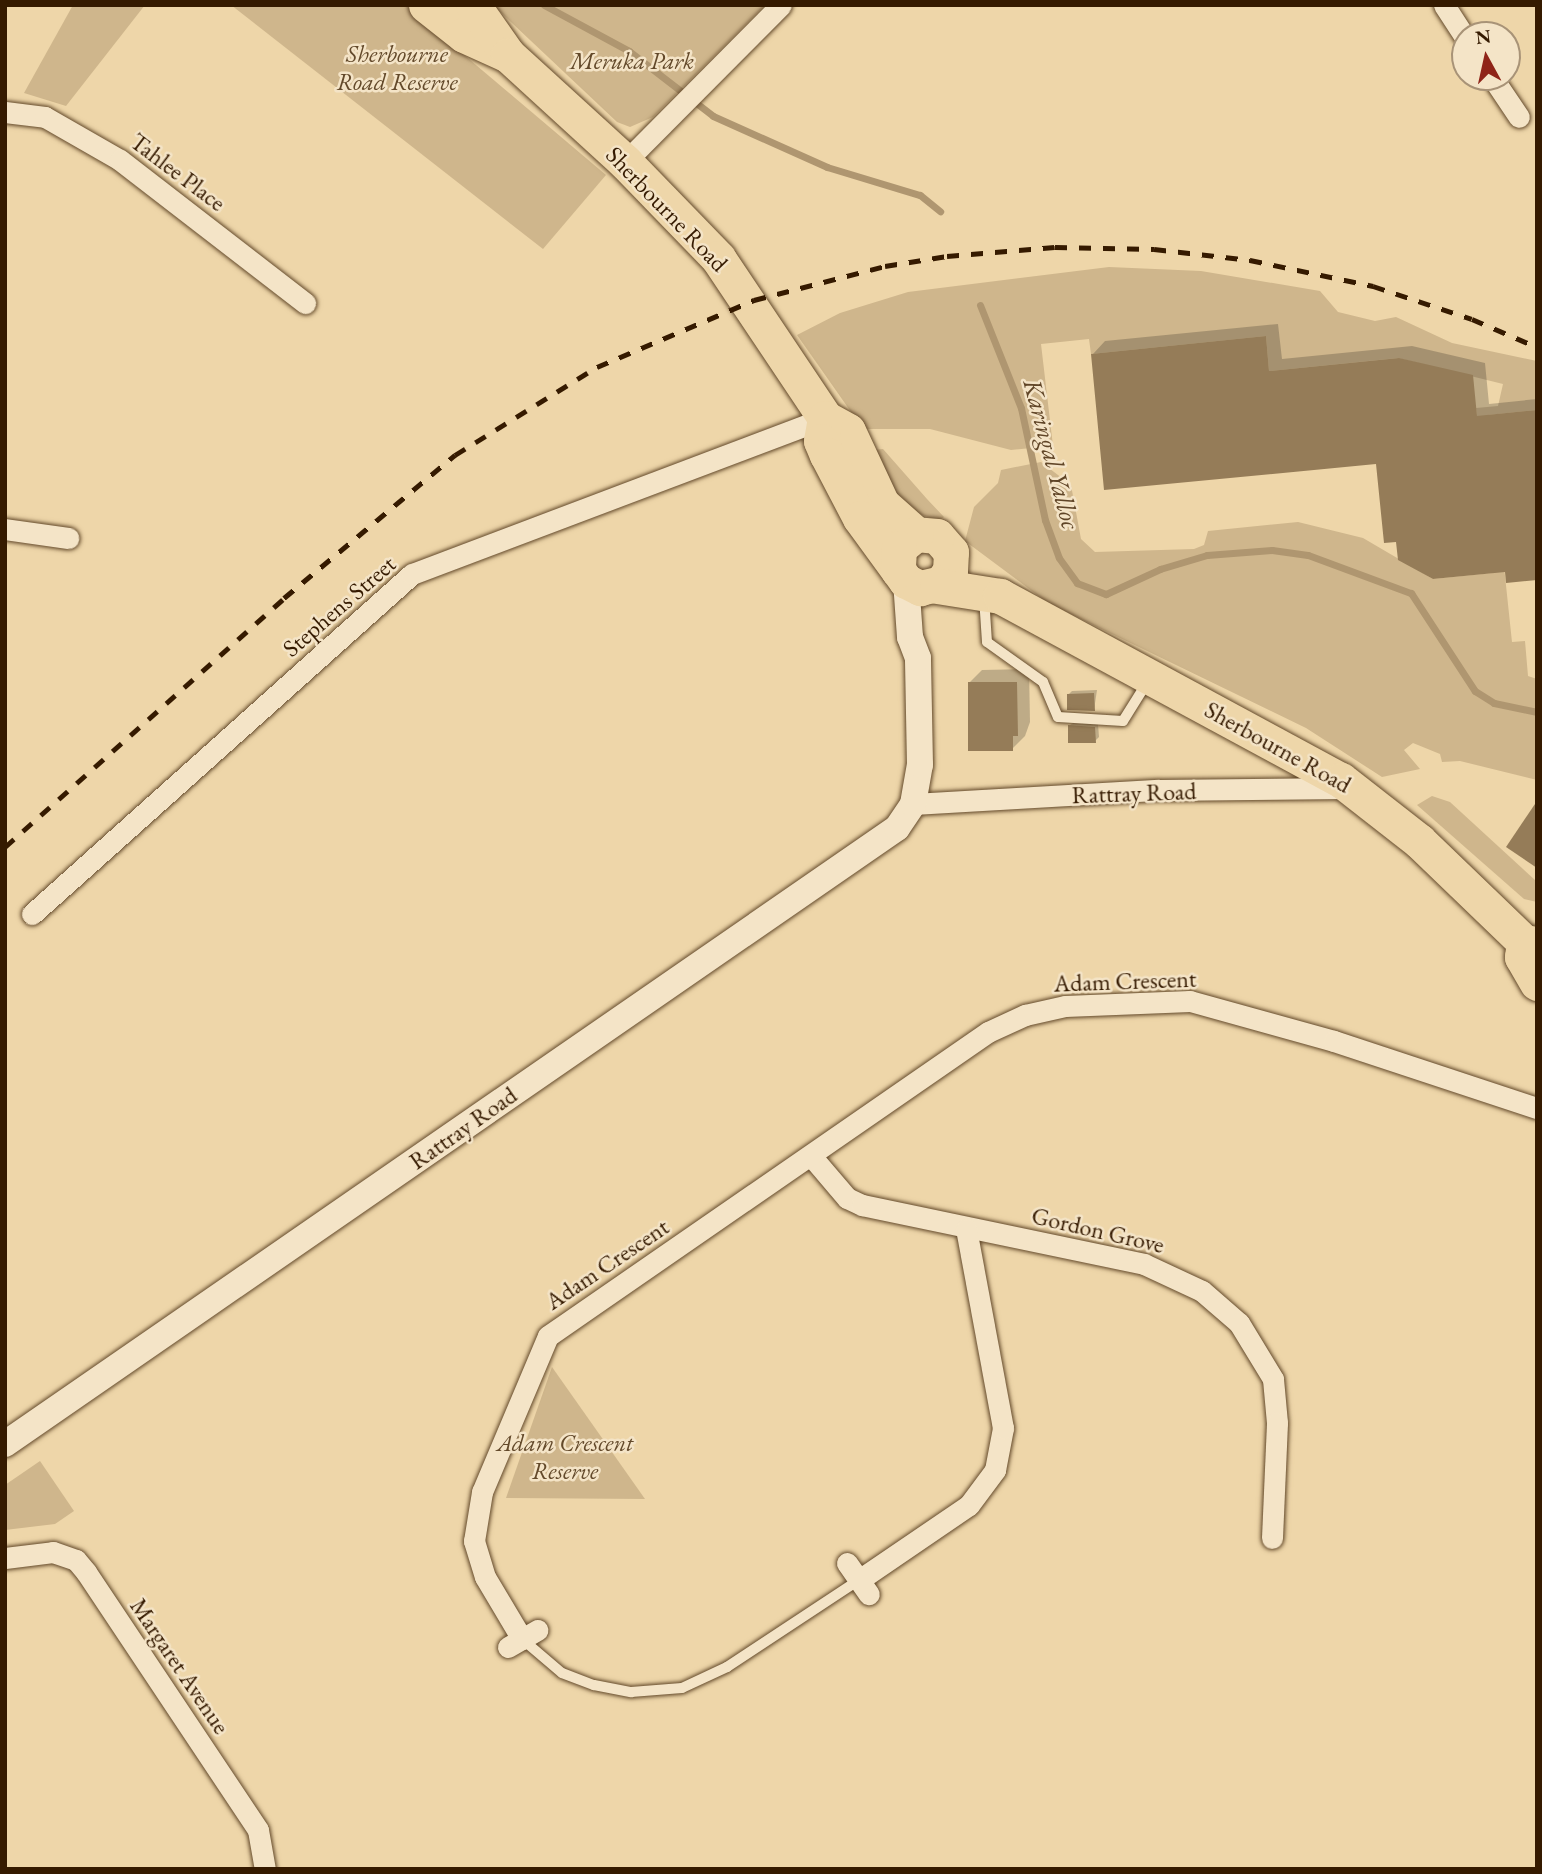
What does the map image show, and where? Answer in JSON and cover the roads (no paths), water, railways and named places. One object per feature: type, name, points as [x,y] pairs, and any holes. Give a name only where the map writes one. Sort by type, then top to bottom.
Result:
[{"type":"main road","name":"Sherbourne Road","points":[[426,5],[464,35],[508,55]]},
{"type":"main road","name":"Sherbourne Road","points":[[473,5],[508,55],[625,162],[718,258],[825,418],[848,431],[882,505],[916,534]]},
{"type":"main road","points":[[825,418],[821,441],[860,518],[917,581]]},
{"type":"main road","points":[[916,534],[937,536],[951,552],[950,571],[917,581],[899,548],[916,534]]},
{"type":"main road","name":"Sherbourne Road","points":[[951,552],[992,595]]},
{"type":"main road","name":"Sherbourne Road","points":[[917,581],[992,595],[1355,789],[1419,841],[1530,943],[1524,965],[1537,983]]},
{"type":"street","points":[[625,162],[781,5]]},
{"type":"street","points":[[1444,5],[1454,21]]},
{"type":"street","points":[[1501,91],[1519,117]]},
{"type":"street","name":"Tahlee Place","points":[[5,112],[45,117],[120,160],[305,303]]},
{"type":"street","name":"Stephens Street","points":[[32,914],[412,574],[825,418]]},
{"type":"street","points":[[5,529],[68,538]]},
{"type":"street","name":"Rattray Road","points":[[5,1444],[877,842],[903,821],[913,804],[920,765],[918,658],[925,636],[917,581]]},
{"type":"street","name":"Rattray Road","points":[[913,804],[1167,790],[1355,789]]},
{"type":"street","name":"Adam Crescent","points":[[523,1639],[485,1577],[474,1541],[482,1492],[548,1336],[812,1157],[988,1032],[1025,1015],[1065,1006],[1208,1004],[1537,1108]]},
{"type":"street","name":"Gordon Grove","points":[[812,1157],[847,1198],[966,1229],[1144,1264],[1202,1291],[1239,1323],[1273,1379],[1277,1399],[1272,1538]]},
{"type":"street","name":"Adam Crescent","points":[[858,1579],[968,1504],[995,1471],[1003,1428],[966,1229]]},
{"type":"street","name":"Margaret Avenue","points":[[5,1558],[53,1552],[76,1560],[258,1830],[265,1869]]},
{"type":"lane","points":[[992,595],[987,642],[1042,682],[1058,717],[1123,721],[1149,678]]},
{"type":"lane","name":"Adam Crescent","points":[[523,1639],[562,1673],[594,1685],[631,1692],[681,1688],[727,1667],[858,1579]]},
{"type":"waterway","name":"Karingal Yalloc","points":[[544,5],[629,51],[713,116],[827,167],[920,195],[940,211]]},
{"type":"waterway","name":"Karingal Yalloc","points":[[980,305],[1021,408],[1045,520],[1059,558],[1077,583],[1106,594],[1160,569],[1207,555],[1272,550],[1308,555],[1411,593],[1475,691],[1494,703],[1537,712]]},
{"type":"railway","points":[[5,847],[284,598],[455,455],[597,367],[754,300],[885,266],[947,256],[1055,247],[1154,249],[1250,260],[1373,286],[1472,319],[1537,347]]},
{"type":"park label","name":"Meruka Park","points":[[632,61]]},
{"type":"park label","name":"Sherbourne Road Reserve","points":[[397,68]]},
{"type":"park label","name":"Adam Crescent Reserve","points":[[565,1457]]}]
